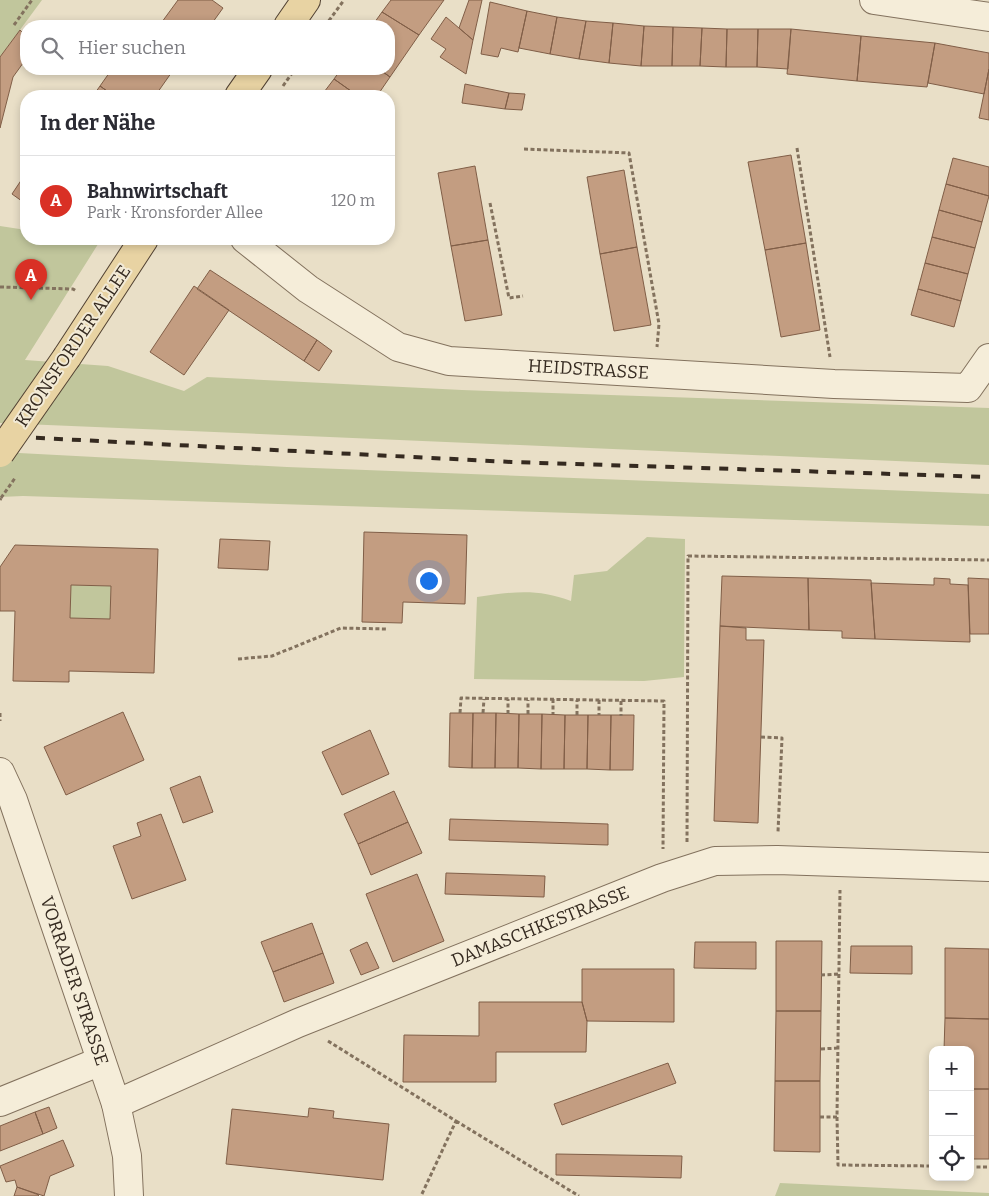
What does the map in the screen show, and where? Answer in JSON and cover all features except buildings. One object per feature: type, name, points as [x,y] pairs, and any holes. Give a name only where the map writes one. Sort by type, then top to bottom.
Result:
[{"type":"main road","points":[[292,20],[306,0]]},
{"type":"main road","points":[[243,90],[254,75]]},
{"type":"main road","name":"KRONSFORDER ALLEE","points":[[0,453],[67,357],[140,245]]},
{"type":"street","points":[[874,0],[989,17]]},
{"type":"street","name":"HEIDSTRASSE","points":[[253,245],[308,289],[398,347],[449,361],[834,384],[968,388],[989,358]]},
{"type":"street","name":"VORRADER STRASSE","points":[[0,772],[14,800],[116,1104],[127,1156],[129,1196]]},
{"type":"street","name":"DAMASCHKESTRASSE","points":[[116,1104],[298,1023],[675,874],[715,861],[840,861],[989,866]]},
{"type":"street","points":[[0,1102],[101,1062]]},
{"type":"path","points":[[14,25],[32,0]]},
{"type":"path","points":[[330,20],[344,0]]},
{"type":"path","points":[[280,89],[290,75]]},
{"type":"path","points":[[797,148],[834,384]]},
{"type":"path","points":[[524,149],[629,153],[659,324],[655,374]]},
{"type":"path","points":[[490,203],[509,298],[523,296]]},
{"type":"path","points":[[0,288],[72,288],[100,308]]},
{"type":"path","points":[[675,874],[688,556],[989,560]]},
{"type":"path","points":[[238,659],[272,656],[341,628],[386,630]]},
{"type":"path","points":[[460,713],[460,698],[664,701],[675,874]]},
{"type":"path","points":[[483,713],[484,699]]},
{"type":"path","points":[[508,699],[508,714]]},
{"type":"path","points":[[553,699],[553,714]]},
{"type":"path","points":[[528,700],[528,714]]},
{"type":"path","points":[[577,700],[577,715]]},
{"type":"path","points":[[599,700],[600,715]]},
{"type":"path","points":[[621,701],[621,716]]},
{"type":"path","points":[[0,713],[0,721]]},
{"type":"path","points":[[761,738],[782,738],[777,860]]},
{"type":"path","points":[[840,861],[838,1165],[929,1166]]},
{"type":"path","points":[[821,975],[839,974]]},
{"type":"path","points":[[298,1023],[580,1196]]},
{"type":"path","points":[[821,1048],[838,1048]]},
{"type":"path","points":[[820,1117],[837,1117]]},
{"type":"path","points":[[421,1196],[456,1121]]},
{"type":"path","points":[[974,1167],[989,1167]]},
{"type":"green space","points":[[0,0],[42,0],[27,20],[20,20],[20,30],[0,57]]},
{"type":"green space","points":[[0,226],[20,229],[20,245],[97,245],[25,360],[108,366],[184,391],[207,377],[462,390],[989,408],[989,465],[0,423]]},
{"type":"green space","points":[[0,452],[287,467],[989,494],[989,526],[23,496],[0,497]]},
{"type":"green space","points":[[647,537],[685,539],[684,677],[644,681],[474,679],[477,597],[524,592],[547,594],[571,601],[574,575],[607,571]]},
{"type":"green space","points":[[71,585],[111,586],[110,619],[70,618]]},
{"type":"green space","points":[[780,1183],[989,1193],[989,1196],[775,1196]]},
{"type":"railway","points":[[0,436],[511,462],[989,477]]},
{"type":"place","name":"Bahnwirtschaft","points":[[31,300]]}]
